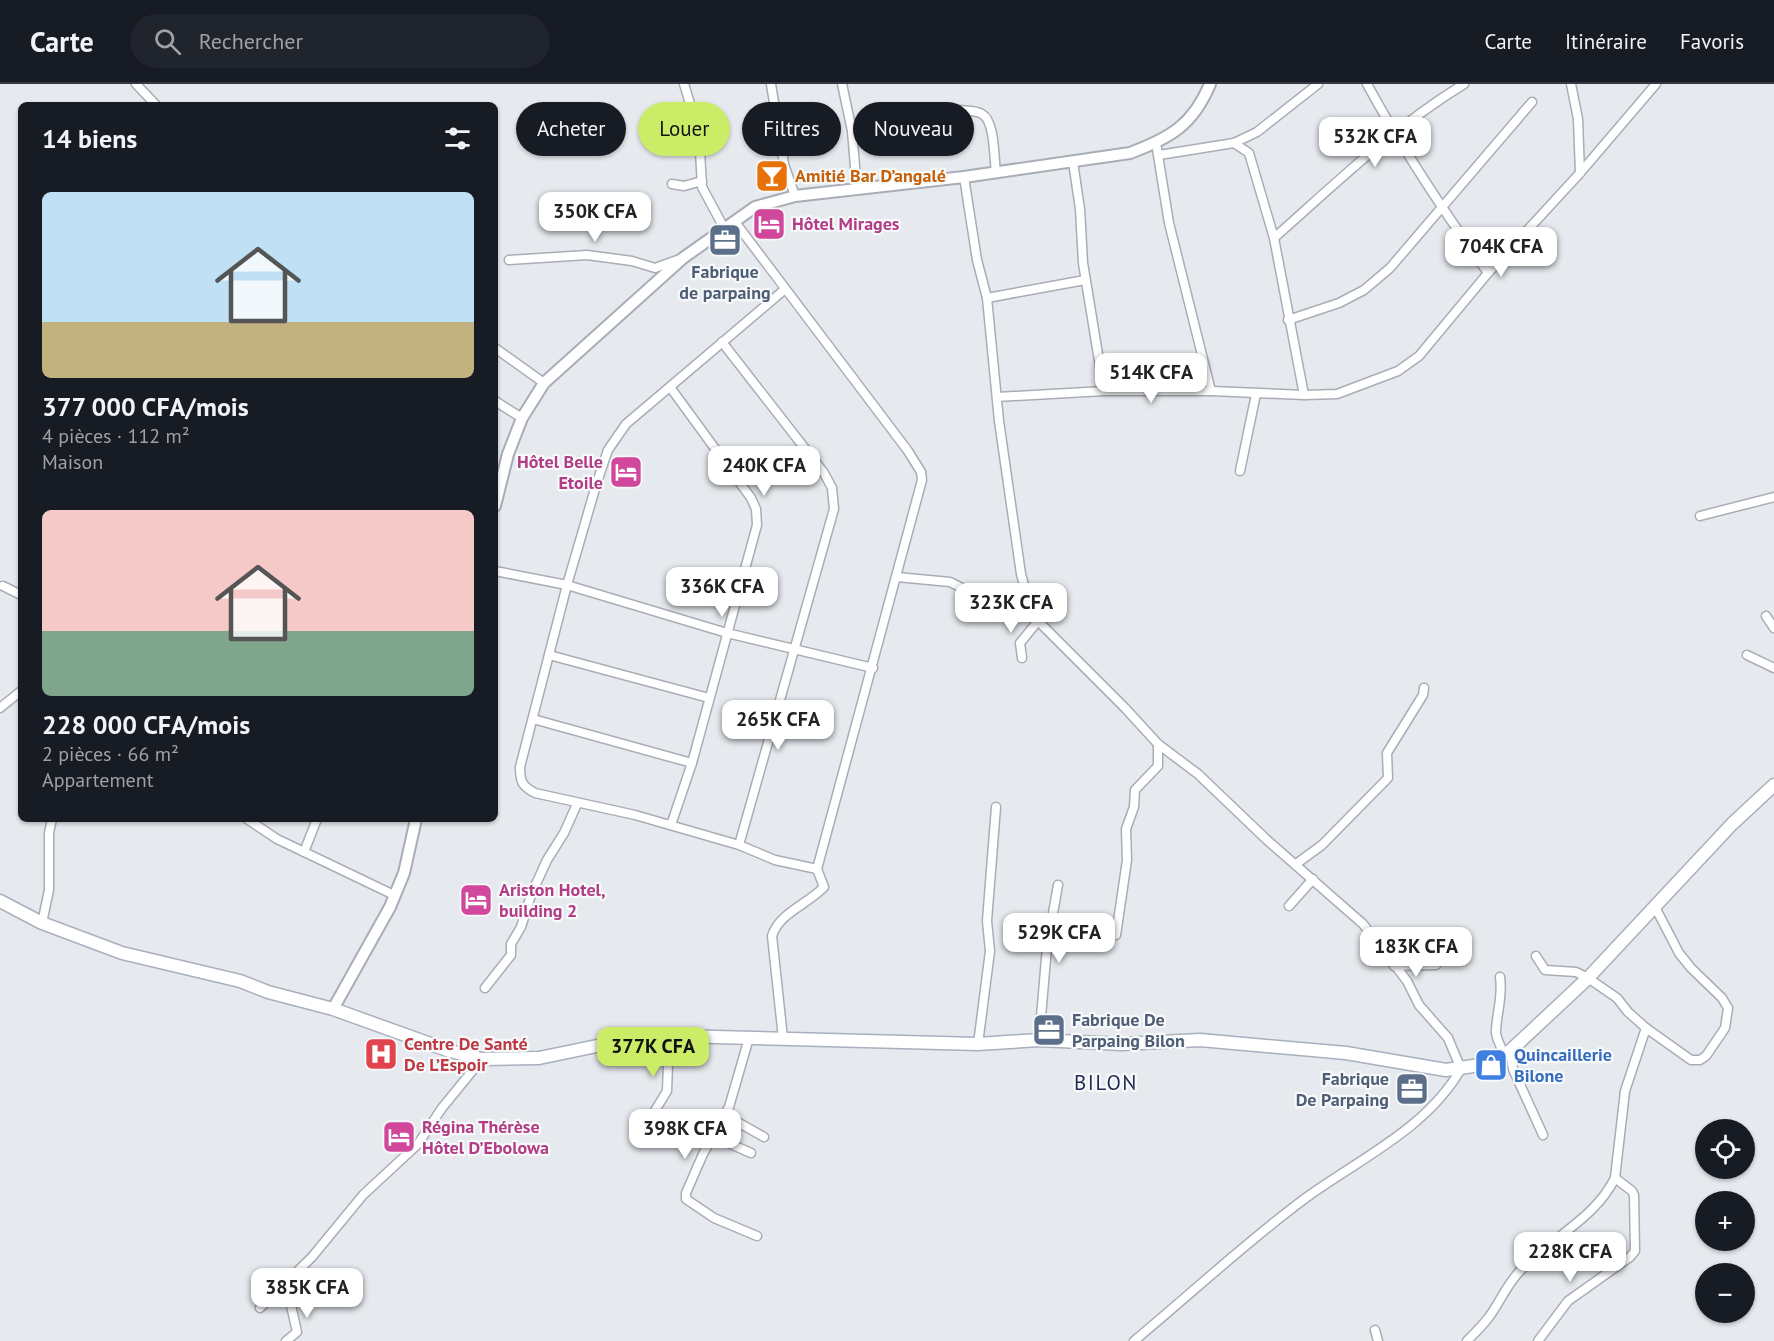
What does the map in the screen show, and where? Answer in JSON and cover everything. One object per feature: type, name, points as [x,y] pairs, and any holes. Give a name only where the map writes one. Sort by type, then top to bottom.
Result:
[{"type":"main road","points":[[0,901],[42,922],[122,953],[240,981],[268,992],[333,1009],[450,1051],[482,1059],[539,1058],[616,1042],[669,1037],[978,1044],[1039,1040],[1122,1044],[1200,1040],[1346,1053],[1436,1069],[1461,1069],[1480,1065],[1506,1052],[1588,978],[1732,824],[1774,785]]},
{"type":"street","points":[[136,84],[153,102]]},
{"type":"street","points":[[684,84],[699,134],[702,188],[724,228]]},
{"type":"street","points":[[771,84],[784,164],[795,196]]},
{"type":"street","points":[[842,84],[852,131],[857,190]]},
{"type":"street","points":[[498,494],[508,454],[522,418],[544,383],[683,258],[755,207],[795,196],[996,173],[1130,153],[1156,143],[1188,122],[1200,106],[1210,84]]},
{"type":"street","points":[[1159,155],[1234,143],[1252,134],[1318,84]]},
{"type":"street","points":[[1367,84],[1394,133],[1442,209],[1488,273]]},
{"type":"street","points":[[1274,238],[1394,133],[1437,100],[1464,84]]},
{"type":"street","points":[[1571,84],[1578,119],[1580,173]]},
{"type":"street","points":[[997,397],[1104,391],[1337,394],[1398,371],[1419,356],[1488,273],[1580,173],[1656,84]]},
{"type":"street","points":[[1288,320],[1339,303],[1364,290],[1390,268],[1532,102]]},
{"type":"street","points":[[852,131],[958,110],[976,111],[985,115],[990,122],[996,173]]},
{"type":"street","points":[[1252,134],[1249,153],[1274,238],[1304,395]]},
{"type":"street","points":[[1156,143],[1169,223],[1211,391]]},
{"type":"street","points":[[1234,143],[1249,153]]},
{"type":"street","points":[[1073,162],[1080,209],[1085,280],[1104,391]]},
{"type":"street","points":[[964,177],[977,260],[987,298],[1014,533],[1027,596],[1038,621],[1158,744],[1198,774],[1363,924],[1407,981],[1419,1005],[1448,1038],[1461,1069],[1449,1090],[1405,1132],[1307,1197],[1134,1341]]},
{"type":"street","points":[[672,184],[684,186],[702,181]]},
{"type":"street","points":[[735,222],[784,290],[908,451],[921,472],[921,487],[817,869],[824,887],[790,912],[774,930],[772,936],[783,1038]]},
{"type":"street","points":[[509,260],[587,255],[632,261],[655,268],[683,258]]},
{"type":"street","points":[[987,298],[1085,280]]},
{"type":"street","points":[[784,290],[626,424],[608,450],[567,585],[520,767],[520,782],[535,793],[671,825],[739,845],[775,860],[817,869]]},
{"type":"street","points":[[722,342],[824,473],[835,498],[834,509],[792,650],[739,845]]},
{"type":"street","points":[[498,350],[544,383]]},
{"type":"street","points":[[670,387],[737,478],[756,509],[757,525],[692,763],[671,825]]},
{"type":"street","points":[[1240,471],[1256,394]]},
{"type":"street","points":[[498,403],[522,418]]},
{"type":"street","points":[[1700,516],[1774,497]]},
{"type":"street","points":[[498,572],[567,585],[727,633],[873,668]]},
{"type":"street","points":[[897,578],[950,582],[968,591],[1027,596]]},
{"type":"street","points":[[3,586],[18,594]]},
{"type":"street","points":[[1766,616],[1774,628]]},
{"type":"street","points":[[1022,658],[1020,643],[1038,621]]},
{"type":"street","points":[[549,655],[709,698]]},
{"type":"street","points":[[1748,655],[1774,668]]},
{"type":"street","points":[[1296,864],[1322,845],[1388,778],[1387,753],[1423,695],[1424,688]]},
{"type":"street","points":[[0,708],[18,693]]},
{"type":"street","points":[[534,719],[692,763]]},
{"type":"street","points":[[1116,935],[1127,860],[1126,829],[1134,807],[1135,790],[1158,766],[1158,744]]},
{"type":"street","points":[[485,988],[511,955],[511,944],[521,927],[531,896],[577,804]]},
{"type":"street","points":[[978,1044],[990,951],[987,921],[996,807]]},
{"type":"street","points":[[42,922],[49,890],[49,833],[51,822]]},
{"type":"street","points":[[251,822],[277,839],[394,895]]},
{"type":"street","points":[[304,852],[316,822]]},
{"type":"street","points":[[333,1009],[404,873],[415,822]]},
{"type":"street","points":[[1289,906],[1313,879]]},
{"type":"street","points":[[1039,1040],[1047,947],[1058,885]]},
{"type":"street","points":[[1536,956],[1545,970],[1576,972],[1588,978],[1617,998],[1628,1012],[1646,1028],[1691,1060],[1700,1060],[1706,1056],[1725,1028],[1728,1008],[1722,998],[1679,953],[1654,905]]},
{"type":"street","points":[[1394,966],[1436,964]]},
{"type":"street","points":[[1500,977],[1502,991],[1496,1034],[1543,1135]]},
{"type":"street","points":[[1467,1341],[1489,1317],[1517,1273],[1540,1250],[1594,1209],[1615,1179],[1625,1091],[1646,1028]]},
{"type":"street","points":[[648,1122],[667,1091],[669,1037]]},
{"type":"street","points":[[749,1038],[737,1084],[725,1115],[696,1168],[686,1199],[714,1218],[757,1236]]},
{"type":"street","points":[[260,1308],[312,1257],[363,1195],[418,1144],[442,1108],[482,1059]]},
{"type":"street","points":[[725,1115],[764,1137]]},
{"type":"street","points":[[717,1130],[726,1142],[751,1153]]},
{"type":"street","points":[[1538,1341],[1568,1301],[1630,1257],[1635,1251],[1634,1195],[1615,1179]]},
{"type":"street","points":[[286,1282],[297,1332],[286,1341]]},
{"type":"street","points":[[1375,1330],[1378,1341]]},
{"type":"place","name":"Amitié Bar D’angalé","points":[[772,176]]},
{"type":"place","name":"Hôtel Mirages","points":[[769,224]]},
{"type":"place","name":"Fabrique de parpaing","points":[[725,240]]},
{"type":"place","name":"Hôtel Belle Etoile","points":[[626,472]]},
{"type":"place","name":"Ariston Hotel, building 2","points":[[476,900]]},
{"type":"place","name":"Fabrique De Parpaing Bilon","points":[[1049,1030]]},
{"type":"place","name":"Centre De Santé De L’Espoir","points":[[381,1054]]},
{"type":"place","name":"Quincaillerie Bilone","points":[[1491,1065]]},
{"type":"place","name":"Fabrique De Parpaing","points":[[1412,1089]]},
{"type":"place","name":"Régina Thérèse Hôtel D’Ebolowa","points":[[399,1137]]},
{"type":"district","name":"BILON","points":[[1106,1083]]}]
